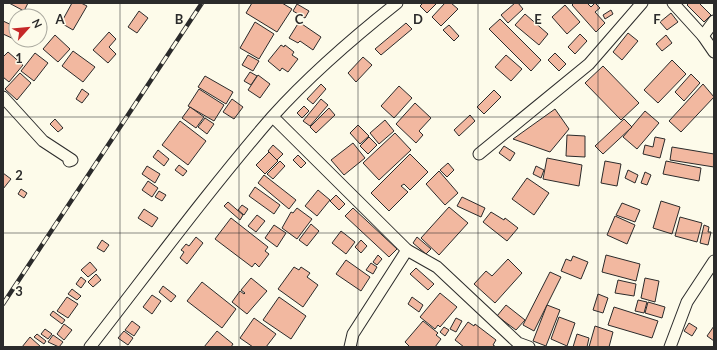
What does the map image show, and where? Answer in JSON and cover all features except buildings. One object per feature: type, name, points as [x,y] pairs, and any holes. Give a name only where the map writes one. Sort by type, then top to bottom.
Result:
[{"type":"street","points":[[90,347],[203,201],[273,117],[313,76],[397,3]]},
{"type":"street","points":[[479,154],[589,64],[642,3]]},
{"type":"street","points":[[673,3],[703,36],[714,52]]},
{"type":"street","points":[[703,36],[714,21]]},
{"type":"street","points":[[3,97],[43,141],[72,160],[69,161]]},
{"type":"street","points":[[273,117],[407,250],[437,267],[517,345],[529,347]]},
{"type":"street","points":[[350,347],[353,334],[407,250]]},
{"type":"street","points":[[670,347],[687,302],[714,261]]},
{"type":"railway","points":[[3,304],[202,3]]}]
